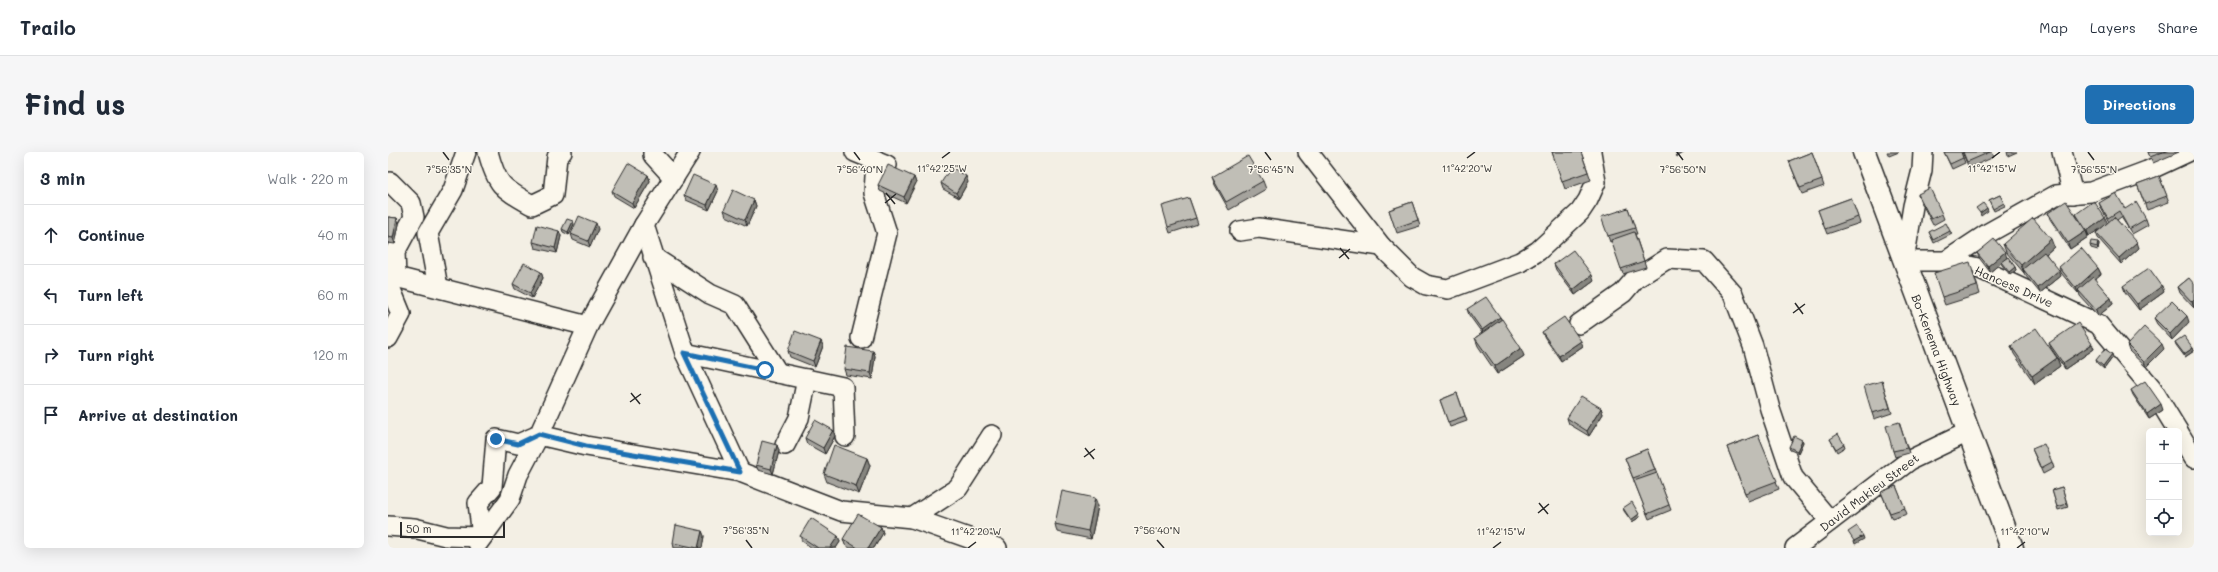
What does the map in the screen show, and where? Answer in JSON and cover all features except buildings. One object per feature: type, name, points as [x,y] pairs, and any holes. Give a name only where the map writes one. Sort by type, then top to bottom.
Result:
[{"type":"highway","name":"Bo-Kenema Highway","points":[[1864,152],[2012,548]]},
{"type":"street","points":[[438,287],[428,233],[453,190],[466,152]]},
{"type":"street","points":[[488,152],[493,171],[505,190],[532,205],[553,195],[557,157],[562,152]]},
{"type":"street","points":[[653,152],[652,155],[674,178]]},
{"type":"street","points":[[479,542],[510,499],[518,475],[539,434],[588,326],[644,225],[690,152]]},
{"type":"street","points":[[855,152],[882,163],[874,194],[887,233],[861,338]]},
{"type":"street","points":[[1308,152],[1381,246],[1412,277],[1426,285],[1448,289],[1520,262],[1538,251],[1580,212],[1588,200],[1596,182],[1591,152]]},
{"type":"street","points":[[1904,261],[1913,206],[1922,170],[1923,152]]},
{"type":"street","points":[[2062,152],[2073,194]]},
{"type":"street","points":[[1946,261],[1990,232],[2056,195],[2091,192],[2147,171],[2188,152]]},
{"type":"street","points":[[388,338],[401,314],[392,292],[391,280],[395,252],[414,217],[411,203],[390,182]]},
{"type":"street","points":[[644,225],[653,258],[684,353],[740,472]]},
{"type":"street","points":[[1240,231],[1259,228],[1381,246]]},
{"type":"street","points":[[653,258],[710,294],[735,306],[778,373]]},
{"type":"street","points":[[1579,324],[1623,293],[1635,278],[1667,260],[1704,261],[1733,294],[1753,346],[1770,409],[1793,477],[1830,521]]},
{"type":"street","name":"Hancess Drive","points":[[1904,261],[1946,261],[1978,268],[2098,324],[2151,387],[2176,428]]},
{"type":"street","points":[[391,280],[438,287],[588,326]]},
{"type":"street","points":[[684,353],[843,387],[845,436]]},
{"type":"street","points":[[785,445],[799,418],[807,379]]},
{"type":"street","name":"David Makieu Street","points":[[1795,548],[1910,460],[1968,432]]},
{"type":"street","points":[[479,542],[478,503],[492,487],[496,439],[518,444],[539,434],[586,446],[740,472],[841,511],[912,518],[997,548]]},
{"type":"street","points":[[912,518],[958,488],[992,435]]},
{"type":"street","name":"Hancess Drive","points":[[2182,438],[2194,458]]},
{"type":"street","points":[[388,526],[414,528],[479,542]]},
{"type":"route","points":[[496,439],[518,444],[539,434],[586,446],[740,472],[684,353],[765,370]]}]
